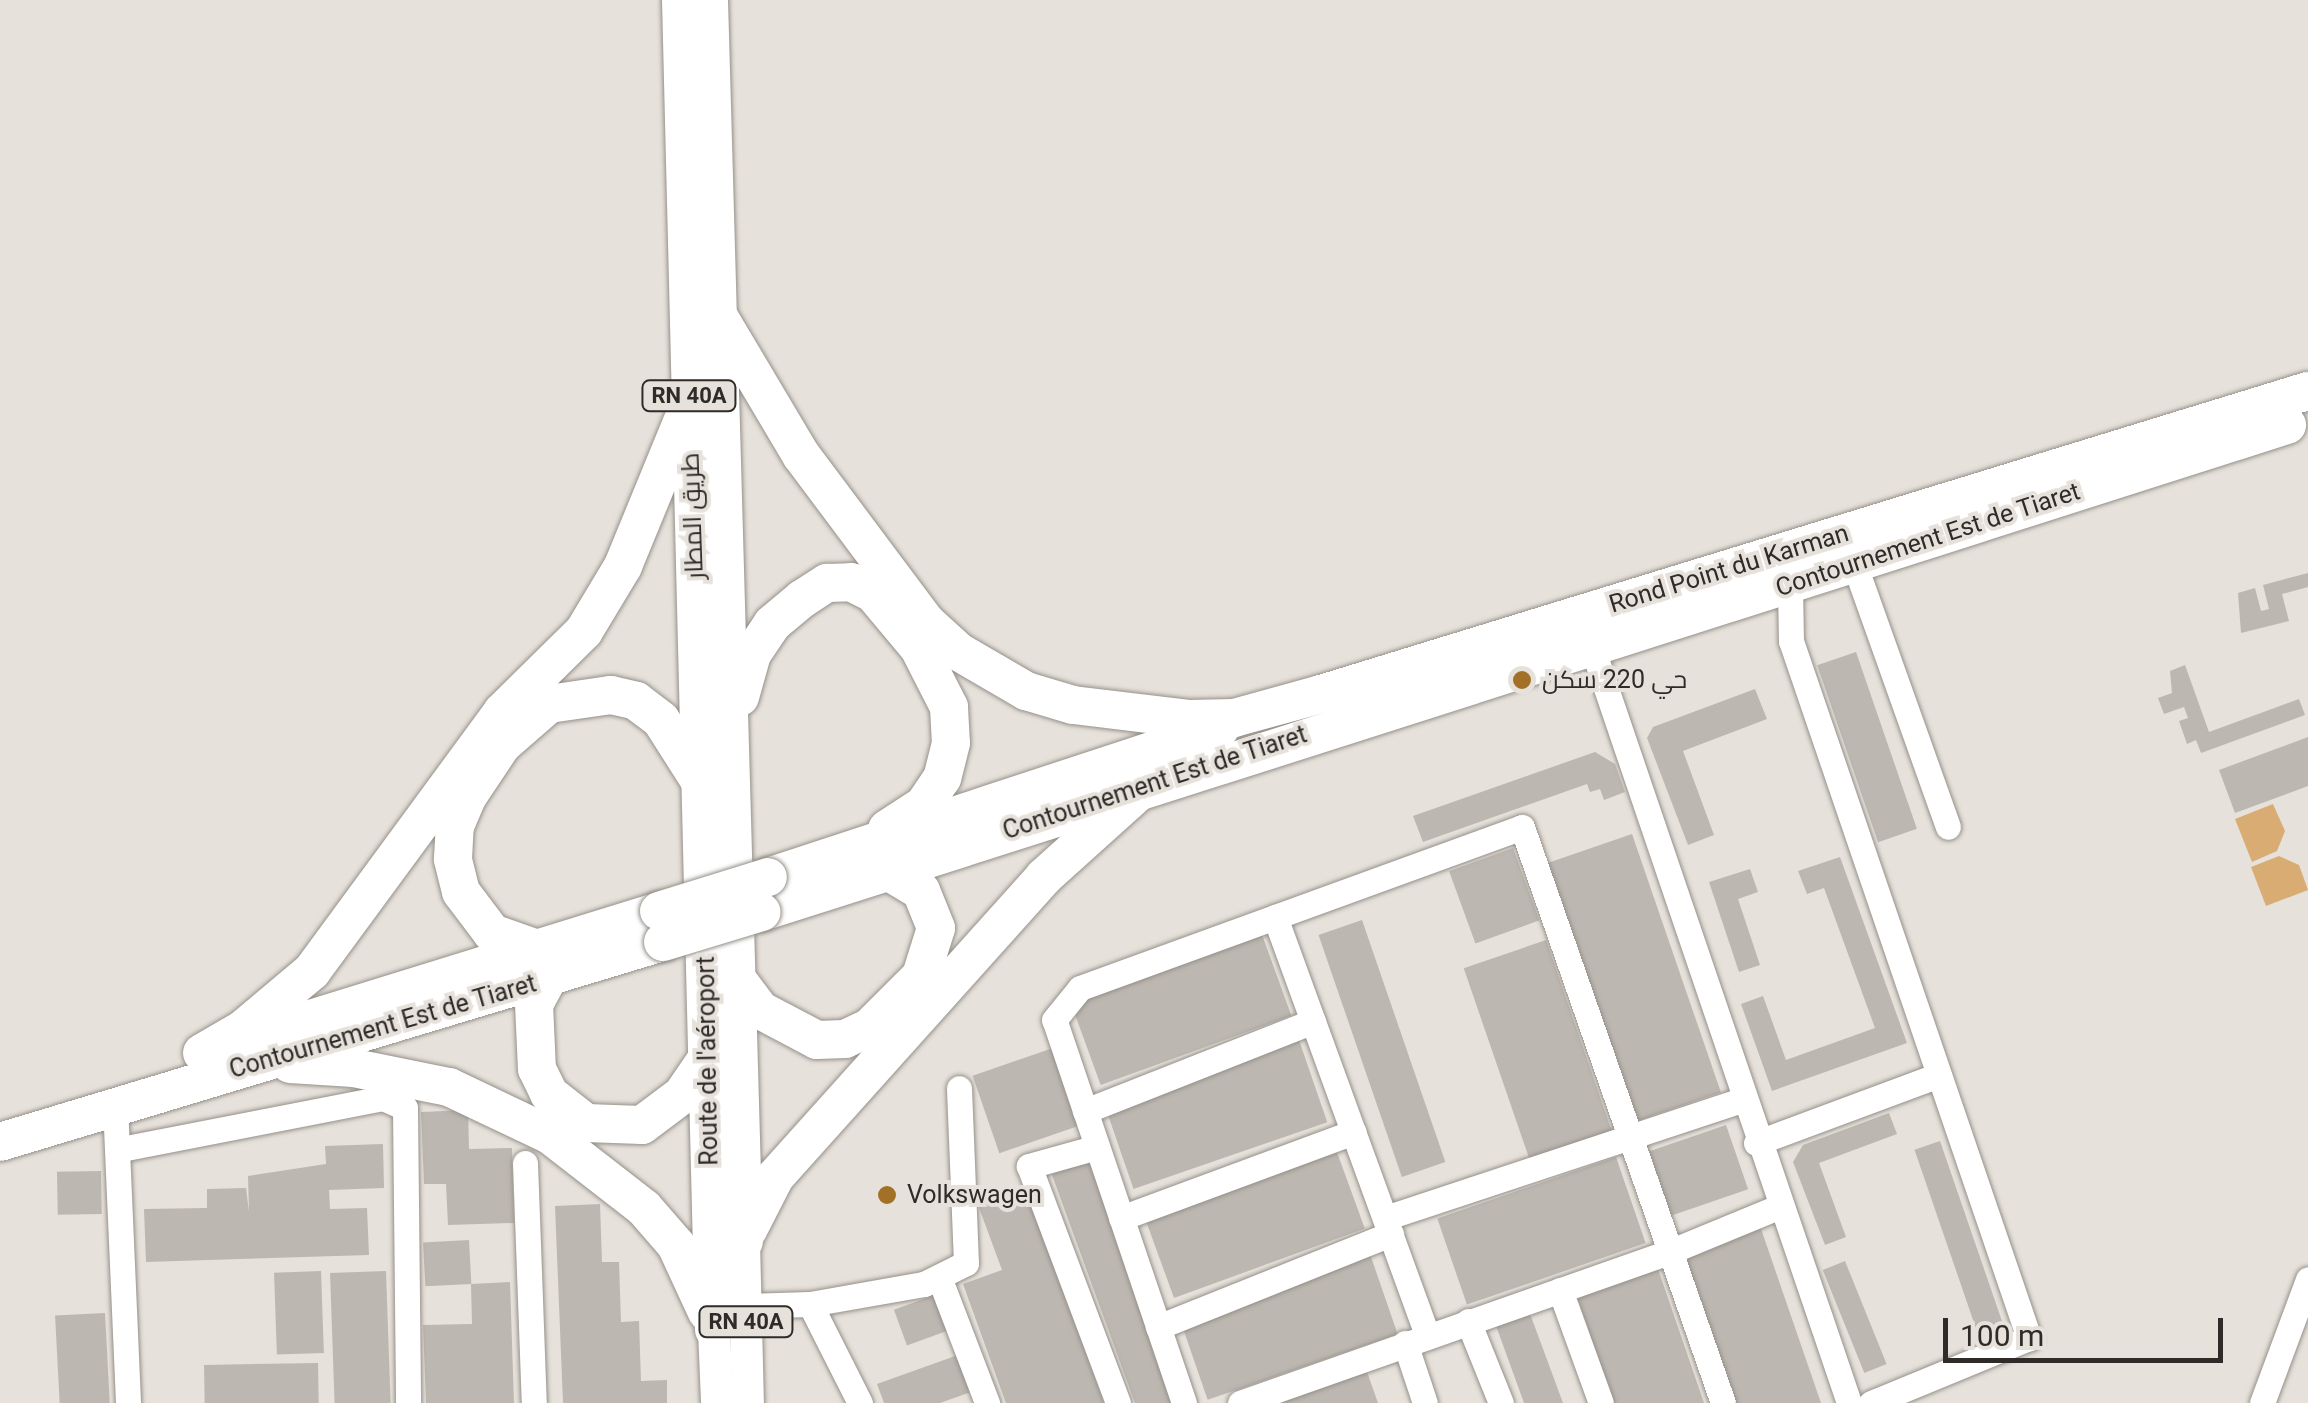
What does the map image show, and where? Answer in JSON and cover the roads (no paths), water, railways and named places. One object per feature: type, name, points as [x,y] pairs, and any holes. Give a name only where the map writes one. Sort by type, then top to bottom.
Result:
[{"type":"highway","name":"طريق المطار","points":[[681,0],[708,301],[730,728]]},
{"type":"highway","name":"طريق المطار","points":[[703,791],[689,406],[708,301],[709,0]]},
{"type":"highway","points":[[708,301],[780,423],[908,600],[958,652],[986,670],[1074,705],[1188,720],[1234,718],[1322,694]]},
{"type":"highway","name":"Rond Point du Karman","points":[[1322,694],[2308,392]]},
{"type":"highway","points":[[202,1053],[243,1029],[312,971],[502,712],[584,631],[623,566],[689,406]]},
{"type":"highway","name":"Contournement Est de Tiaret","points":[[0,1142],[258,1064],[542,964],[765,894],[888,871],[1148,784],[1790,585],[2308,418]]},
{"type":"highway","points":[[730,728],[752,654],[772,624],[827,583],[852,582],[872,593],[939,681],[950,707],[951,743],[942,778],[924,805],[852,851]]},
{"type":"highway","name":"Contournement Est de Tiaret","points":[[765,894],[852,851],[1322,694]]},
{"type":"highway","points":[[703,791],[682,744],[636,702],[576,696],[526,721],[468,796],[455,826],[453,858],[461,892],[492,933],[542,964],[534,1004],[537,1070],[558,1104],[586,1123],[642,1124],[682,1094],[708,1057]]},
{"type":"highway","name":"Route de l'aéroport","points":[[714,1330],[726,1120],[739,982],[730,728]]},
{"type":"highway","points":[[744,1242],[775,1177],[1044,877],[1148,784]]},
{"type":"highway","name":"Route de l'aéroport","points":[[703,791],[708,1057],[726,1120],[744,1242]]},
{"type":"highway","points":[[739,982],[760,1010],[816,1040],[845,1039],[869,1028],[921,976],[936,928],[922,891],[888,871]]},
{"type":"highway","name":"Contournement Est de Tiaret","points":[[0,1115],[202,1053],[542,964]]},
{"type":"highway","points":[[258,1064],[402,1075],[493,1104],[550,1136],[644,1208],[676,1245],[714,1330]]},
{"type":"main road","name":"RN 40A","points":[[744,1242],[748,1403]]},
{"type":"main road","name":"RN 40A","points":[[714,1330],[716,1403]]},
{"type":"street","points":[[1854,563],[1948,828]]},
{"type":"street","points":[[1790,585],[1792,642],[2028,1338],[1871,1403]]},
{"type":"street","points":[[1592,647],[1756,1143],[1848,1403]]},
{"type":"street","points":[[1184,1403],[1054,1020],[1080,988],[1522,827],[1723,1403]]},
{"type":"street","points":[[1275,917],[1388,1226],[1416,1339],[1425,1403]]},
{"type":"street","points":[[1084,1111],[1314,1022]]},
{"type":"street","points":[[1756,1143],[1939,1075]]},
{"type":"street","points":[[746,1306],[810,1304],[939,1277],[966,1263],[959,1088]]},
{"type":"street","points":[[122,1149],[383,1098],[405,1108],[408,1403]]},
{"type":"street","points":[[1158,1327],[1388,1226],[1742,1100]]},
{"type":"street","points":[[116,1104],[122,1149],[128,1403]]},
{"type":"street","points":[[1121,1218],[1354,1132]]},
{"type":"street","points":[[1097,1147],[1029,1166],[1118,1403]]},
{"type":"street","points":[[525,1163],[534,1403]]},
{"type":"street","points":[[1240,1403],[1272,1397],[1416,1339],[1668,1252],[1778,1207]]},
{"type":"street","points":[[939,1277],[987,1403]]},
{"type":"street","points":[[2262,1403],[2308,1279]]},
{"type":"street","points":[[1560,1290],[1601,1403]]},
{"type":"street","points":[[810,1304],[860,1403]]},
{"type":"street","points":[[1468,1322],[1502,1403]]},
{"type":"place","name":"حي 220 سكن","points":[[1522,680]]},
{"type":"place","name":"Volkswagen","points":[[887,1195]]}]
